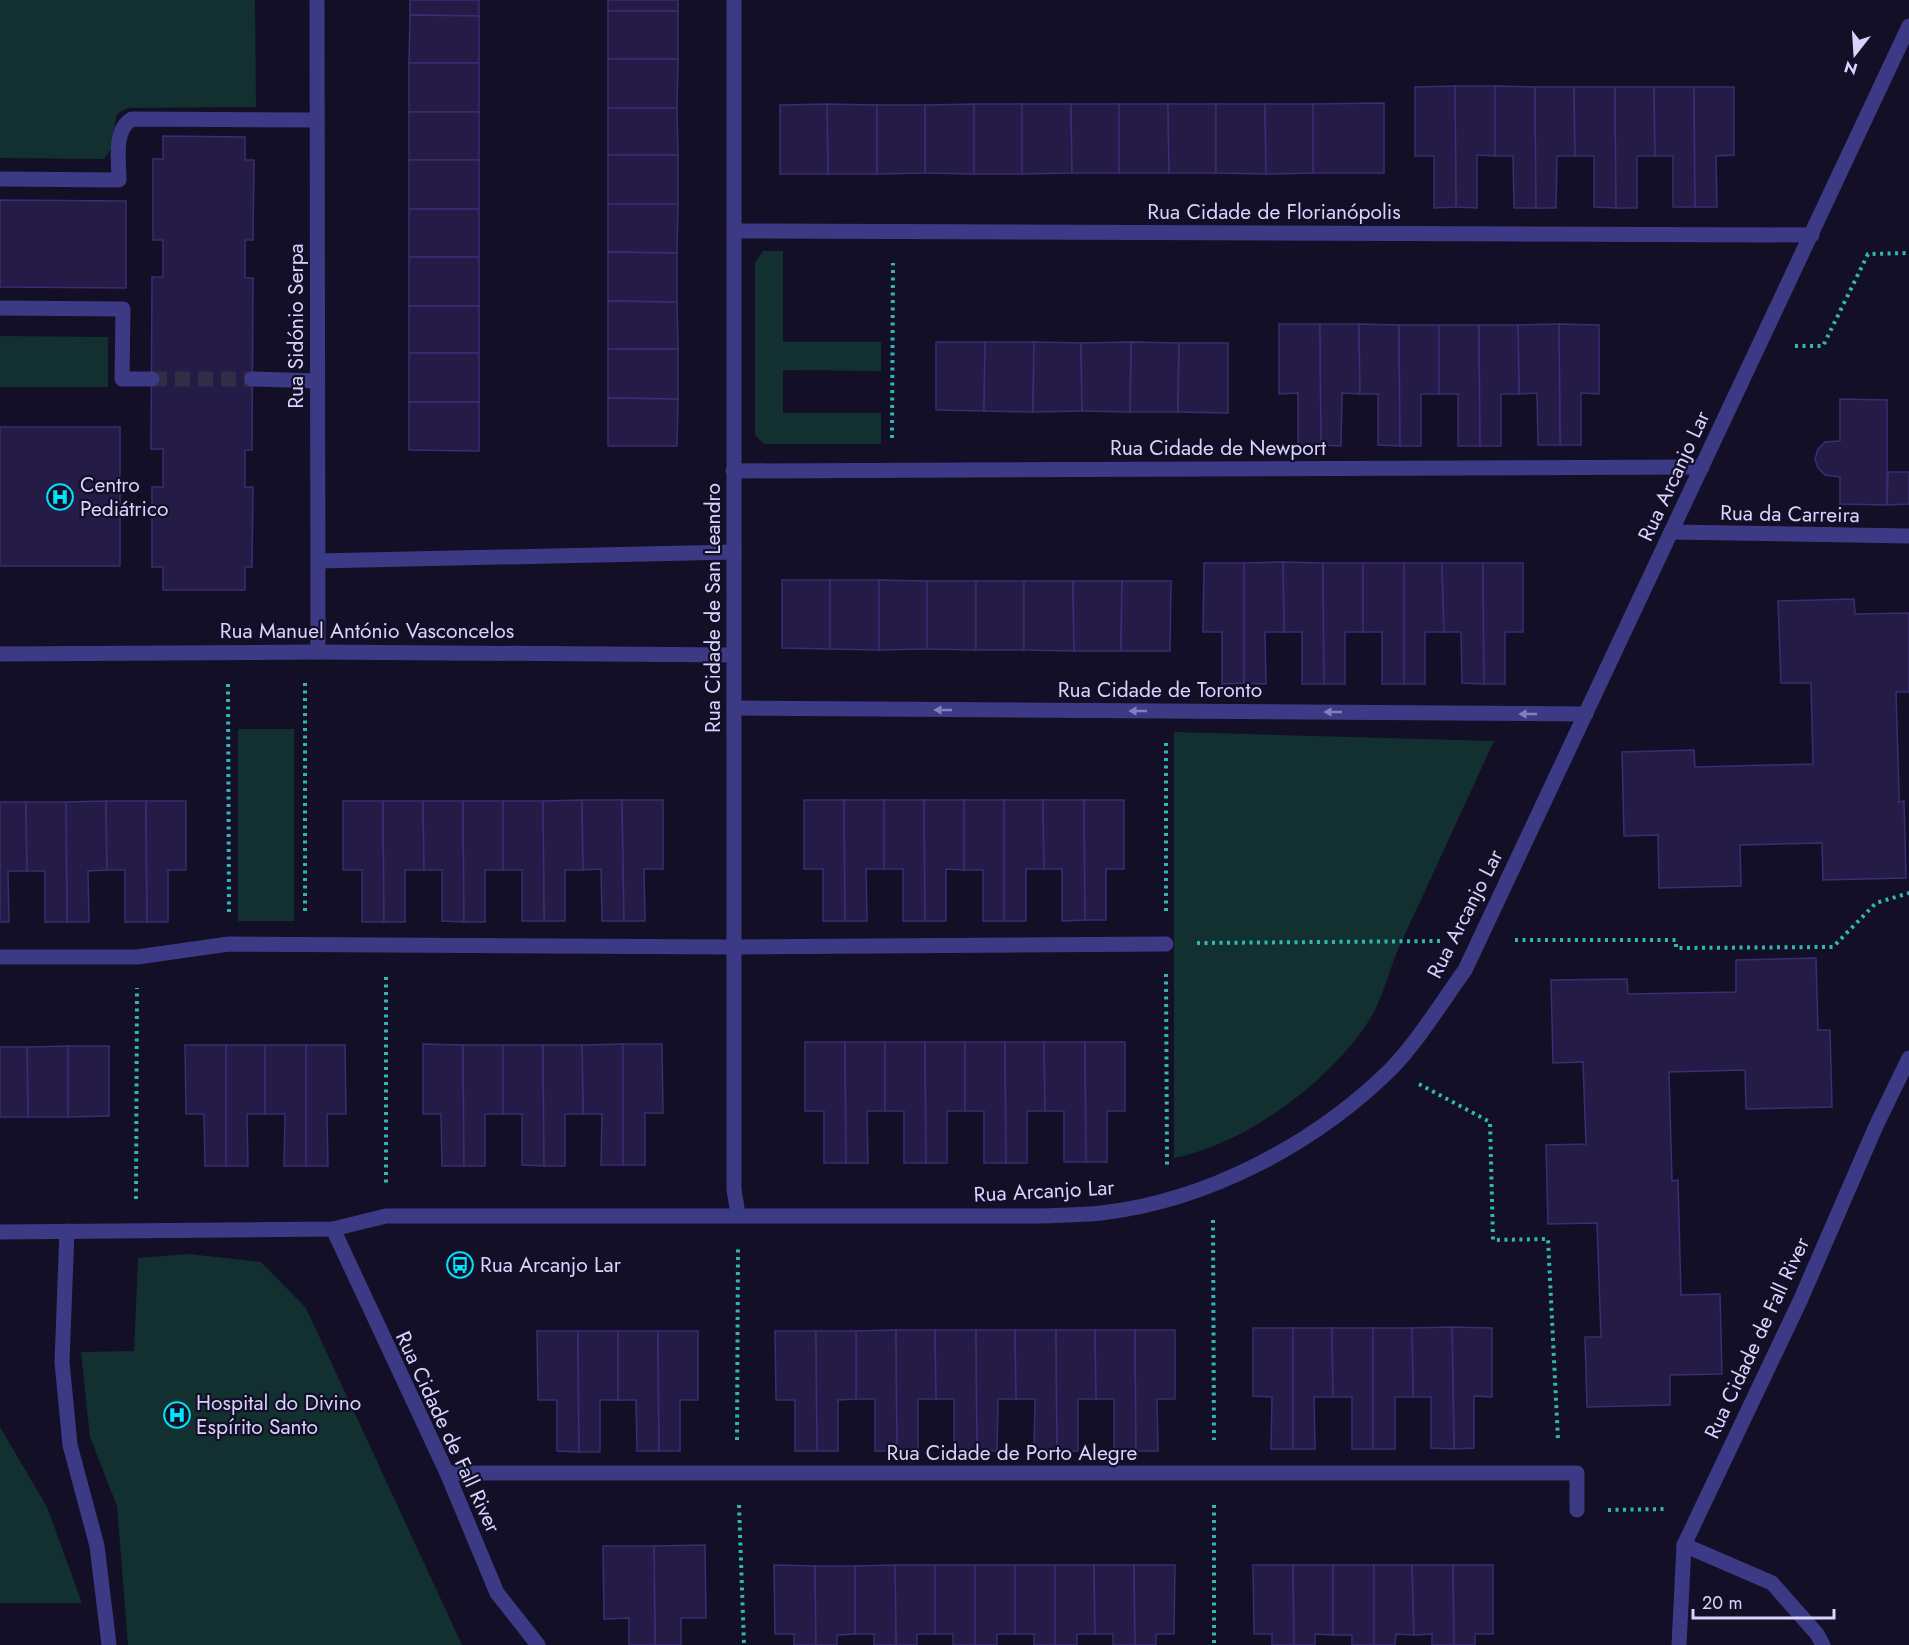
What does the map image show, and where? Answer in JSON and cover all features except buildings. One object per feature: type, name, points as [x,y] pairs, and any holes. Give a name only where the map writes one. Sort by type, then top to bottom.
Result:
[{"type":"street","name":"Rua Sidónio Serpa","points":[[311,652],[318,561],[317,0]]},
{"type":"street","name":"Rua Cidade de San Leandro","points":[[734,0],[734,1188],[738,1215]]},
{"type":"street","name":"Rua Arcanjo Lar","points":[[0,1232],[333,1229],[386,1216],[1041,1216],[1102,1213],[1167,1199],[1213,1184],[1257,1164],[1321,1128],[1391,1069],[1464,970],[1909,26]]},
{"type":"street","points":[[0,179],[118,180],[120,132],[124,124],[132,119],[317,120]]},
{"type":"street","name":"Rua Cidade de Florianópolis","points":[[735,231],[1812,235]]},
{"type":"street","points":[[0,308],[123,309],[122,379],[152,379]]},
{"type":"street","points":[[252,379],[317,381]]},
{"type":"street","name":"Rua Cidade de Newport","points":[[734,471],[1702,467]]},
{"type":"street","name":"Rua da Carreira","points":[[1671,532],[1909,536]]},
{"type":"street","points":[[318,561],[734,552]]},
{"type":"street","name":"Rua Manuel António Vasconcelos","points":[[0,654],[311,652],[733,655]]},
{"type":"street","name":"Rua Cidade de Toronto","points":[[734,708],[1586,714]]},
{"type":"street","points":[[0,957],[137,957],[229,944],[734,947],[1166,944]]},
{"type":"street","name":"Rua Cidade de Fall River","points":[[1679,1645],[1684,1545],[1800,1302],[1876,1126],[1909,1058]]},
{"type":"street","name":"Rua Cidade de Fall River","points":[[333,1229],[447,1473],[497,1593],[538,1645]]},
{"type":"street","points":[[67,1231],[62,1362],[70,1445],[97,1546],[109,1645]]},
{"type":"street","name":"Rua Cidade de Porto Alegre","points":[[447,1473],[1577,1473],[1577,1510]]},
{"type":"street","points":[[1684,1545],[1772,1583],[1817,1634],[1823,1645]]},
{"type":"path","points":[[892,471],[893,232]]},
{"type":"path","points":[[1823,346],[1868,254],[1909,253]]},
{"type":"path","points":[[305,944],[311,652]]},
{"type":"path","points":[[228,653],[229,944]]},
{"type":"path","points":[[1166,944],[1676,940],[1676,948],[1833,947],[1876,903],[1909,893]]},
{"type":"path","points":[[386,945],[386,1216]]},
{"type":"path","points":[[136,1230],[137,957]]},
{"type":"path","points":[[1391,1069],[1490,1122],[1492,1240],[1548,1239],[1556,1405]]},
{"type":"path","points":[[1213,1184],[1214,1645]]},
{"type":"path","points":[[738,1215],[737,1474],[744,1645]]},
{"type":"green space","points":[[0,0],[255,0],[256,107],[128,108],[117,114],[111,149],[104,159],[0,158]]},
{"type":"green space","points":[[763,251],[783,251],[783,342],[881,342],[881,371],[783,370],[783,413],[881,413],[881,444],[767,444],[755,435],[755,263]]},
{"type":"green space","points":[[0,336],[108,337],[108,387],[0,387]]},
{"type":"green space","points":[[238,729],[294,729],[294,921],[238,921]]},
{"type":"green space","points":[[1174,732],[1494,741],[1399,947],[1375,1011],[1353,1042],[1310,1087],[1257,1124],[1201,1151],[1174,1158]]},
{"type":"green space","name":"Hospital do Divino Espírito Santo","points":[[189,1254],[261,1262],[306,1308],[462,1645],[128,1645],[117,1506],[90,1437],[81,1352],[134,1351],[138,1258]]},
{"type":"green space","points":[[0,1427],[47,1507],[82,1603],[0,1603]]},
{"type":"tunnel","points":[[152,379],[252,379]]},
{"type":"place","name":"Centro Pediátrico","points":[[60,497]]},
{"type":"place","name":"Rua Arcanjo Lar","points":[[460,1265]]},
{"type":"place","name":"Hospital do Divino Espírito Santo","points":[[177,1415]]}]
